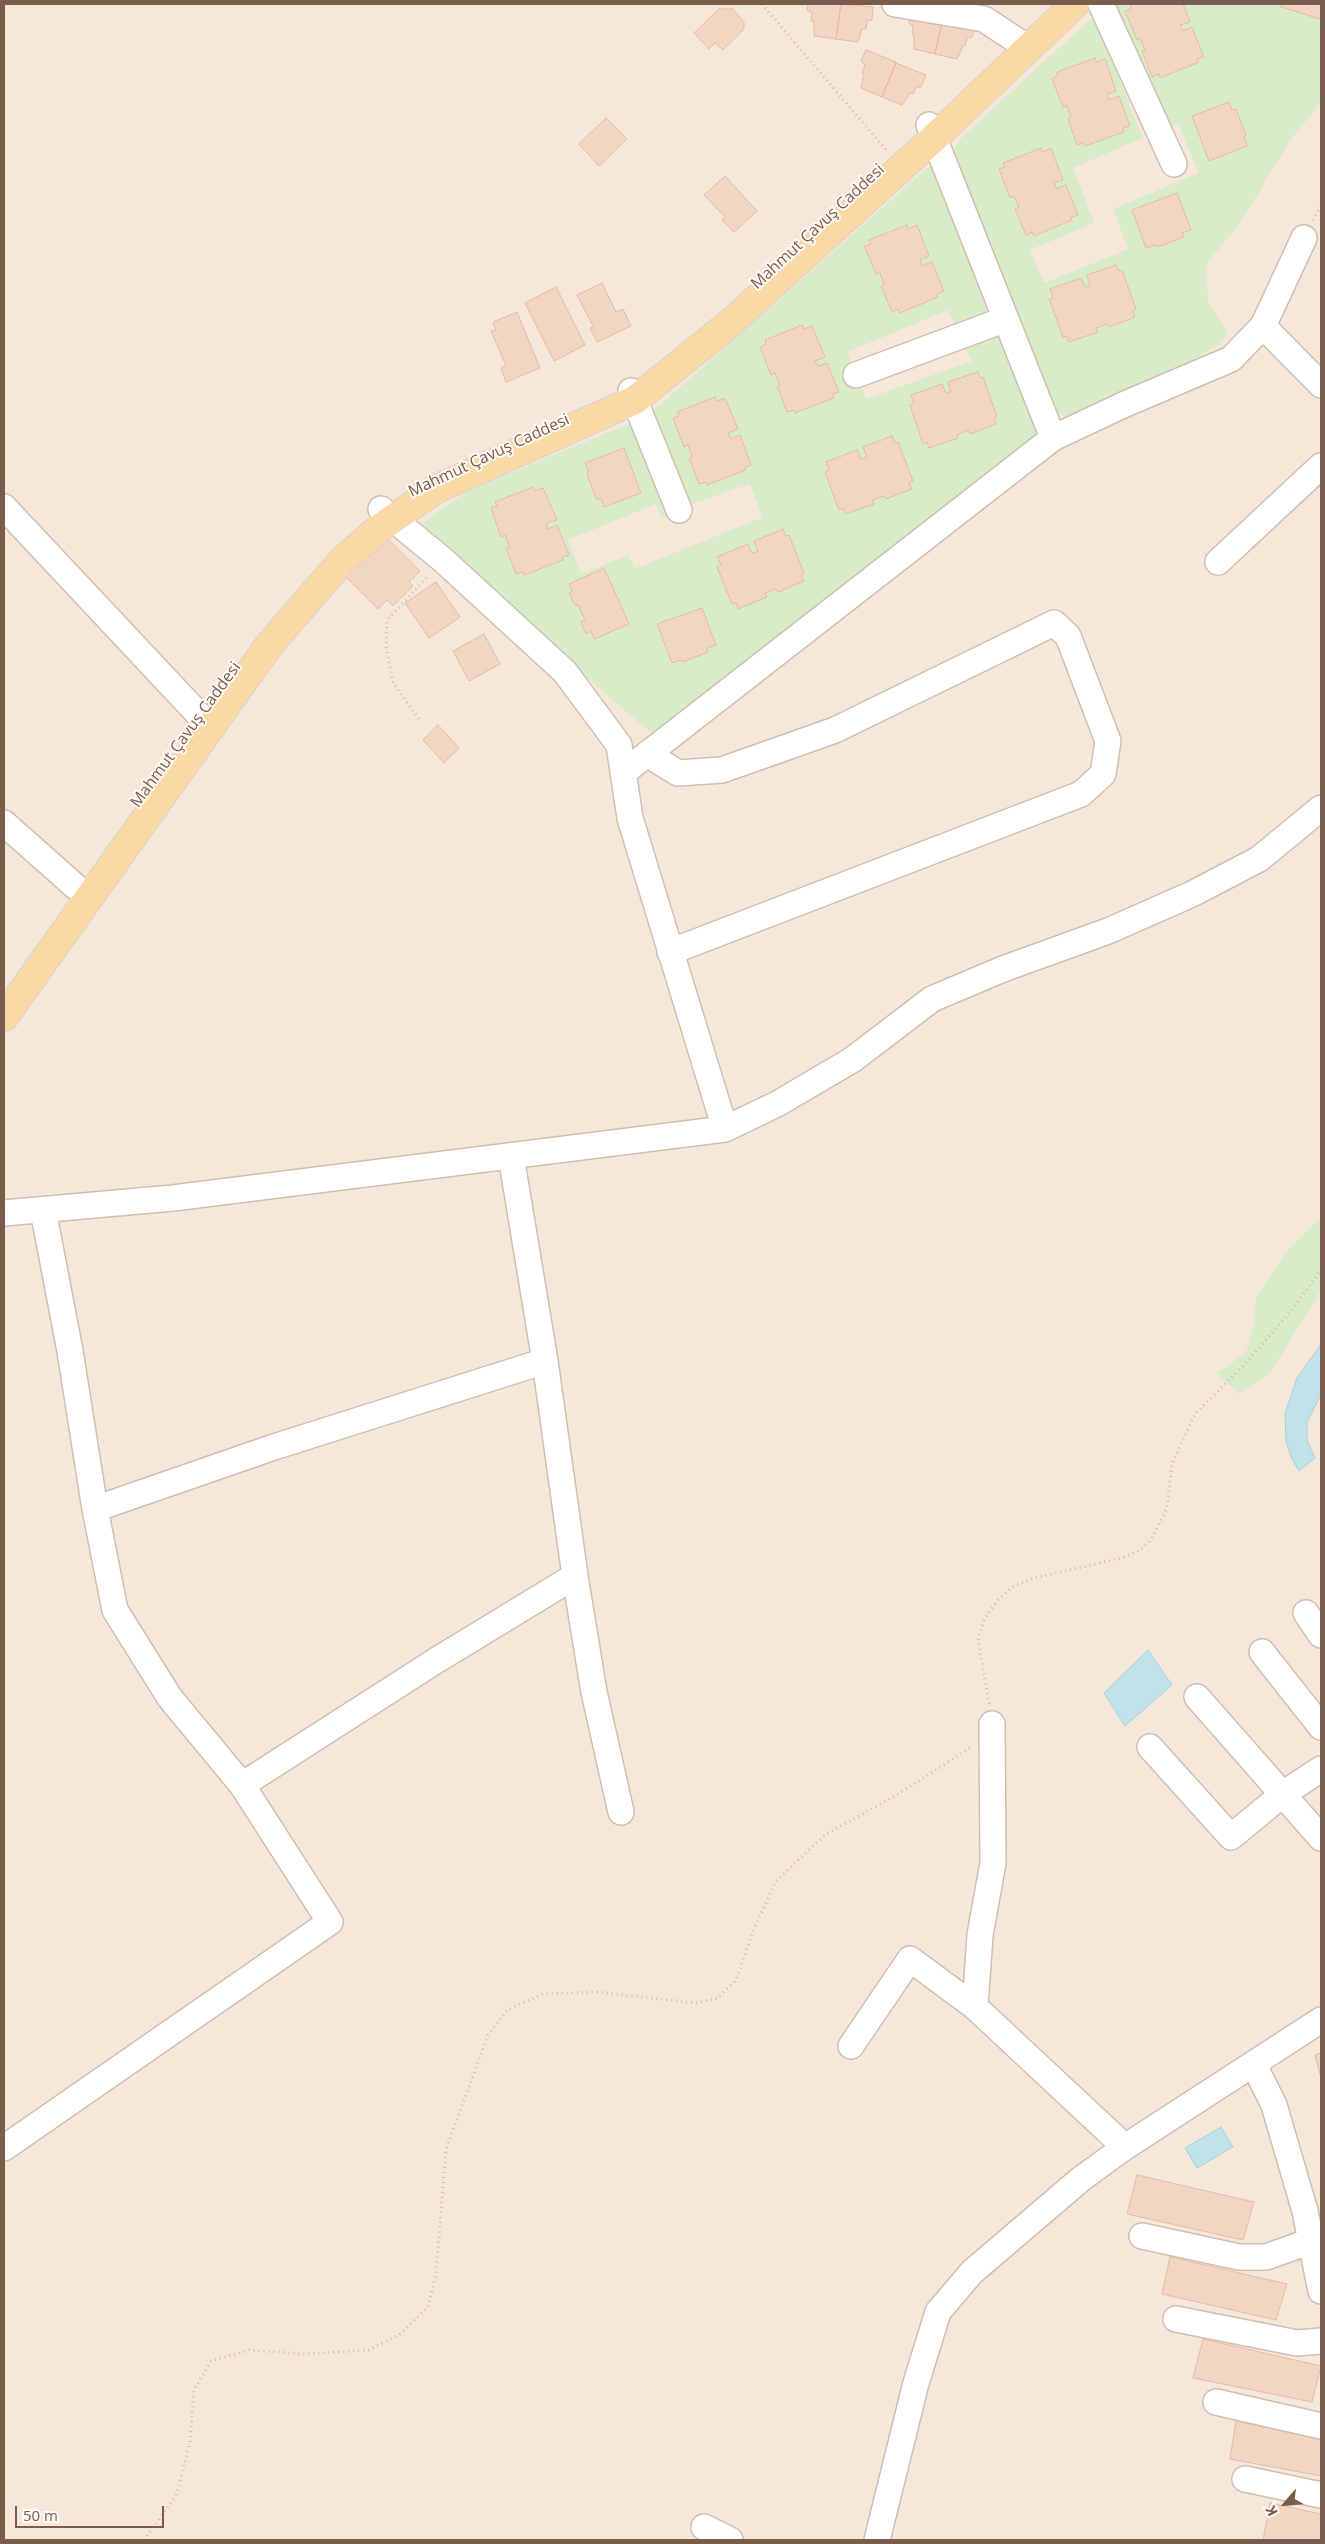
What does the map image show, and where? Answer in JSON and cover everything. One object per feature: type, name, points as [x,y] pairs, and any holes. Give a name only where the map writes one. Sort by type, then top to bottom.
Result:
[{"type":"main road","name":"Mahmut Çavuş Caddesi","points":[[4,990],[76,887],[267,625],[319,564],[396,521],[446,473],[633,396],[893,158],[935,140],[1019,42],[1058,4]]},
{"type":"main road","points":[[4,1017],[270,644],[341,562],[436,489],[633,396],[728,324],[935,140],[1075,4]]},
{"type":"street","points":[[895,4],[984,19],[1019,42]]},
{"type":"street","points":[[1053,438],[935,140],[947,137],[973,109],[1090,4]]},
{"type":"street","points":[[1102,4],[1174,164]]},
{"type":"street","points":[[623,773],[1053,438],[1123,405],[1231,359],[1263,326],[1304,238]]},
{"type":"street","points":[[856,375],[1006,319]]},
{"type":"street","points":[[1263,326],[1321,384]]},
{"type":"street","points":[[633,396],[679,510]]},
{"type":"street","points":[[1218,562],[1321,466]]},
{"type":"street","points":[[4,507],[200,716]]},
{"type":"street","points":[[396,521],[443,560],[565,672],[619,745],[630,818],[725,1129]]},
{"type":"street","points":[[647,754],[678,773],[722,770],[835,730],[1054,623],[1068,636],[1108,742],[1103,774],[1081,794],[670,952]]},
{"type":"street","points":[[4,1213],[173,1198],[725,1129],[777,1104],[852,1060],[932,999],[1004,969],[1108,931],[1192,894],[1259,859],[1321,808]]},
{"type":"street","points":[[4,823],[76,887]]},
{"type":"street","points":[[511,1156],[545,1361],[574,1576],[594,1692],[621,1812]]},
{"type":"street","points":[[4,2148],[330,1922],[242,1785],[170,1698],[115,1610],[95,1509],[70,1351],[44,1210]]},
{"type":"street","points":[[95,1509],[274,1447],[545,1361]]},
{"type":"street","points":[[242,1785],[437,1660],[574,1576]]},
{"type":"street","points":[[1306,1614],[1321,1635]]},
{"type":"street","points":[[1262,1652],[1321,1727]]},
{"type":"street","points":[[1196,1697],[1321,1838]]},
{"type":"street","points":[[975,2007],[980,1935],[993,1863],[992,1724]]},
{"type":"street","points":[[1150,1747],[1231,1837],[1283,1794],[1321,1769]]},
{"type":"street","points":[[851,2046],[910,1959],[975,2007],[1125,2147]]},
{"type":"street","points":[[877,2540],[907,2419],[938,2312],[972,2272],[1081,2179],[1125,2147],[1321,2020]]},
{"type":"street","points":[[1254,2065],[1274,2105],[1306,2211],[1321,2291]]},
{"type":"street","points":[[1142,2236],[1239,2257],[1266,2257],[1311,2241]]},
{"type":"street","points":[[1176,2319],[1297,2344],[1321,2341]]},
{"type":"street","points":[[1216,2402],[1321,2426]]},
{"type":"street","points":[[1245,2479],[1321,2495]]},
{"type":"street","points":[[704,2527],[730,2540]]},
{"type":"path","points":[[762,4],[893,158]]},
{"type":"path","points":[[419,719],[393,683],[386,646],[387,620],[443,560]]},
{"type":"path","points":[[144,2540],[176,2496],[190,2442],[194,2390],[211,2361],[249,2350],[305,2354],[369,2350],[399,2335],[428,2307],[436,2273],[446,2149],[488,2035],[507,2010],[543,1994],[597,1992],[696,2003],[718,1998],[736,1980],[753,1931],[776,1880],[825,1835],[898,1794],[979,1742],[992,1724],[978,1638],[985,1618],[998,1600],[1014,1586],[1035,1578],[1125,1558],[1140,1550],[1151,1540],[1167,1508],[1172,1464],[1195,1414],[1245,1364],[1291,1311],[1321,1270]]},
{"type":"shaded area","points":[[4,4],[1321,4],[1321,2540],[4,2540]]},
{"type":"green space","points":[[1115,4],[1321,4],[1321,103],[1291,139],[1240,223],[1206,264],[1208,301],[1228,333],[1220,343],[1170,375],[1084,415],[1066,417],[1054,411],[1045,397],[956,156],[955,148],[961,138],[1094,16],[1143,138],[1073,168],[1094,223],[1030,250],[1044,283],[1128,249],[1113,209],[1199,173],[1178,124],[1166,128]]},
{"type":"green space","points":[[933,163],[988,315],[957,330],[948,310],[847,352],[866,399],[972,361],[964,345],[996,334],[1040,439],[657,738],[587,678],[421,524],[469,490],[633,422],[668,516],[662,519],[656,504],[568,540],[581,574],[628,555],[635,569],[763,517],[750,484],[689,505],[652,412]]},
{"type":"green space","points":[[1321,1217],[1321,1290],[1270,1373],[1238,1394],[1217,1373],[1246,1353],[1254,1326],[1256,1298],[1286,1252]]},
{"type":"water","points":[[1321,1344],[1321,1395],[1307,1422],[1307,1440],[1315,1458],[1299,1471],[1291,1457],[1286,1441],[1285,1413],[1297,1378]]},
{"type":"water","points":[[1148,1650],[1172,1685],[1125,1726],[1104,1693]]},
{"type":"water","points":[[1221,2127],[1233,2147],[1197,2168],[1185,2148]]},
{"type":"building","points":[[808,4],[841,4],[836,39],[814,36],[814,21],[811,21],[812,13],[807,10]]},
{"type":"building","points":[[841,4],[873,7],[872,20],[867,21],[866,29],[862,29],[858,42],[836,39]]},
{"type":"building","points":[[1183,4],[1190,22],[1180,25],[1183,31],[1192,27],[1204,57],[1197,59],[1199,62],[1160,78],[1159,74],[1152,77],[1142,51],[1145,50],[1140,38],[1137,40],[1125,11],[1131,9],[1130,5]]},
{"type":"building","points":[[1282,4],[1321,4],[1320,19],[1281,7]]},
{"type":"building","points":[[719,9],[733,9],[744,22],[744,29],[723,50],[715,43],[709,49],[694,33]]},
{"type":"building","points":[[912,11],[943,18],[935,54],[914,49],[913,26],[909,23]]},
{"type":"building","points":[[943,18],[975,25],[972,37],[967,38],[965,46],[963,46],[957,59],[935,54]]},
{"type":"building","points":[[866,50],[896,62],[882,97],[861,88],[864,74],[862,73],[865,65],[861,61]]},
{"type":"building","points":[[1095,58],[1096,62],[1105,59],[1116,91],[1107,94],[1109,100],[1119,96],[1130,126],[1123,128],[1124,132],[1085,146],[1084,142],[1077,145],[1068,119],[1071,117],[1067,106],[1063,107],[1052,79],[1058,76],[1057,72]]},
{"type":"building","points":[[896,63],[926,75],[921,87],[916,87],[913,94],[910,93],[902,105],[882,97]]},
{"type":"building","points":[[1229,102],[1232,110],[1236,109],[1246,135],[1244,137],[1247,146],[1209,161],[1192,116]]},
{"type":"building","points":[[606,118],[627,139],[599,166],[579,144]]},
{"type":"building","points":[[1041,148],[1042,152],[1051,148],[1063,180],[1054,183],[1057,189],[1066,185],[1078,215],[1071,217],[1072,220],[1034,236],[1032,232],[1026,235],[1015,209],[1019,207],[1014,196],[1010,198],[999,169],[1005,167],[1003,163]]},
{"type":"building","points":[[725,176],[757,211],[734,232],[722,220],[725,217],[704,195]]},
{"type":"building","points":[[1177,193],[1191,230],[1182,233],[1184,237],[1158,247],[1156,245],[1146,248],[1132,210]]},
{"type":"building","points":[[907,225],[908,229],[917,225],[929,256],[920,260],[921,264],[922,266],[932,262],[944,291],[937,294],[938,297],[900,313],[898,309],[892,312],[881,286],[884,285],[880,273],[876,274],[864,246],[871,244],[869,240]]},
{"type":"building","points":[[1116,265],[1119,271],[1122,270],[1136,309],[1133,311],[1135,317],[1109,327],[1108,324],[1096,328],[1098,332],[1069,342],[1067,336],[1063,337],[1049,299],[1053,298],[1050,289],[1081,278],[1085,287],[1090,285],[1087,275]]},
{"type":"building","points":[[602,283],[616,312],[623,309],[631,326],[597,342],[590,328],[593,326],[577,295]]},
{"type":"building","points":[[556,287],[585,345],[554,361],[525,303]]},
{"type":"building","points":[[517,312],[540,368],[506,382],[501,368],[506,366],[491,331],[496,330],[493,322]]},
{"type":"building","points":[[802,325],[804,329],[812,326],[825,357],[815,361],[818,366],[827,363],[839,392],[833,394],[834,398],[795,413],[794,410],[787,412],[777,386],[780,385],[775,373],[771,375],[760,347],[766,344],[765,340]]},
{"type":"building","points":[[978,372],[980,378],[983,377],[997,416],[994,418],[996,424],[970,434],[968,430],[957,435],[958,438],[929,448],[927,442],[923,444],[910,405],[914,404],[911,395],[942,384],[946,393],[951,391],[948,382]]},
{"type":"building","points":[[715,397],[717,401],[725,398],[738,429],[728,433],[731,439],[740,435],[751,465],[745,467],[746,470],[707,485],[706,482],[699,484],[689,458],[692,457],[688,445],[684,447],[673,418],[679,416],[677,412]]},
{"type":"building","points":[[892,436],[895,443],[898,442],[913,481],[909,482],[912,489],[886,499],[884,496],[873,500],[874,504],[846,514],[843,508],[839,510],[825,472],[829,470],[826,462],[857,450],[861,459],[867,457],[863,447]]},
{"type":"building","points":[[624,448],[641,493],[604,507],[601,498],[597,500],[585,463]]},
{"type":"building","points":[[533,487],[535,491],[543,488],[557,520],[546,523],[548,529],[557,525],[569,555],[562,557],[563,560],[524,575],[523,572],[516,574],[506,548],[510,547],[505,535],[501,537],[491,508],[497,506],[495,502]]},
{"type":"building","points":[[783,529],[785,536],[789,535],[804,573],[801,575],[804,581],[778,592],[776,589],[765,593],[767,597],[738,609],[736,603],[732,604],[717,567],[721,565],[717,557],[748,544],[752,553],[758,551],[754,541]]},
{"type":"building","points":[[383,534],[420,571],[409,582],[413,586],[393,606],[387,600],[378,609],[344,575]]},
{"type":"building","points":[[604,568],[629,624],[594,639],[591,631],[586,634],[581,622],[585,620],[578,605],[575,605],[569,593],[572,591],[569,584]]},
{"type":"building","points":[[436,582],[460,617],[429,638],[405,603]]},
{"type":"building","points":[[702,608],[716,645],[707,648],[708,652],[683,662],[681,660],[672,663],[657,624]]},
{"type":"building","points":[[484,634],[500,664],[469,681],[453,651]]},
{"type":"building","points":[[438,725],[459,748],[444,763],[423,740]]},
{"type":"building","points":[[1321,2053],[1321,2078],[1315,2055]]},
{"type":"building","points":[[1137,2175],[1254,2202],[1243,2240],[1127,2214]]},
{"type":"building","points":[[1170,2257],[1287,2284],[1276,2320],[1162,2294]]},
{"type":"building","points":[[1203,2339],[1321,2366],[1312,2402],[1193,2378]]},
{"type":"building","points":[[1236,2421],[1321,2439],[1321,2476],[1230,2459]]},
{"type":"building","points":[[1270,2503],[1321,2514],[1321,2540],[1263,2540]]}]
